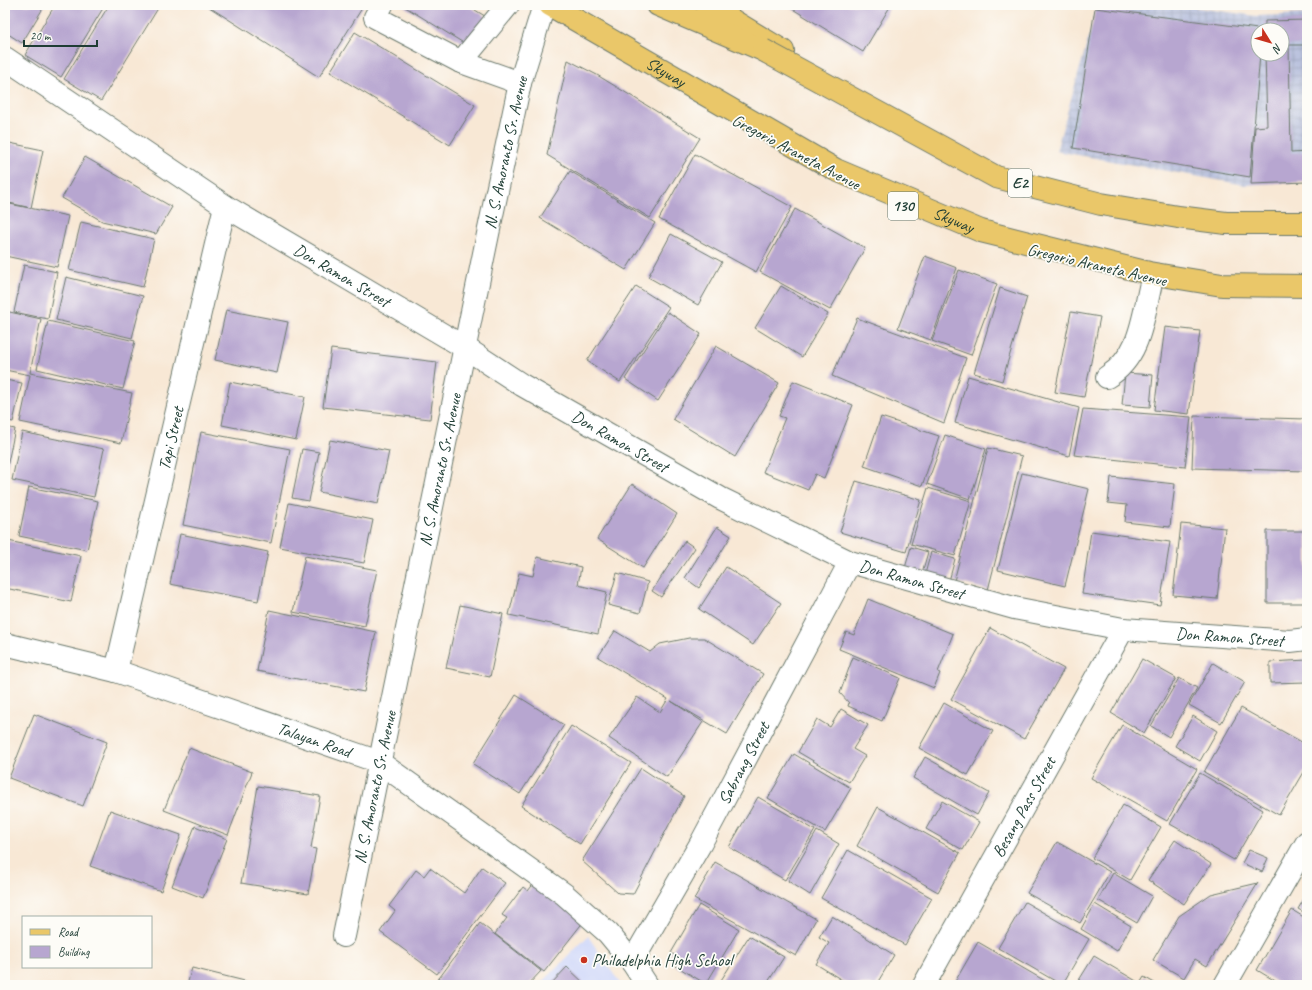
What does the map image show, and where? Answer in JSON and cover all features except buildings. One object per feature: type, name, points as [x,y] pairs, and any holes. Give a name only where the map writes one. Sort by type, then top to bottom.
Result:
[{"type":"main road","points":[[658,5],[763,50]]},
{"type":"main road","name":"E2","points":[[692,5],[763,50],[996,177],[1101,204],[1178,217],[1226,223],[1307,223]]},
{"type":"main road","points":[[707,5],[890,116],[1007,174],[1079,200],[1157,219],[1216,225],[1307,227]]},
{"type":"main road","name":"Gregorio Araneta Avenue","points":[[544,6],[830,174],[962,231],[1086,265],[1152,279],[1229,292],[1307,293]]},
{"type":"main road","name":"Skyway","points":[[544,6],[836,170],[981,231],[1150,273],[1222,285],[1307,286]]},
{"type":"street","points":[[382,5],[375,17],[461,62],[520,83]]},
{"type":"street","points":[[461,62],[508,5]]},
{"type":"street","name":"N. S. Amoranto Sr. Avenue","points":[[344,936],[464,347],[520,83],[544,6]]},
{"type":"street","name":"Don Ramon Street","points":[[5,58],[225,206],[464,347],[522,385],[720,498],[850,562],[1014,608],[1124,629],[1290,641],[1307,640]]},
{"type":"street","name":"Tapi Street","points":[[116,671],[225,206]]},
{"type":"street","points":[[1107,377],[1116,372],[1133,351],[1139,339],[1152,279]]},
{"type":"street","name":"Sabrang Street","points":[[632,962],[701,843],[850,562]]},
{"type":"street","name":"Besang Pass Street","points":[[924,985],[1124,629]]},
{"type":"street","name":"Talayan Road","points":[[5,644],[116,671],[379,762],[564,894],[608,933],[632,962],[647,985]]},
{"type":"street","points":[[1225,985],[1307,842]]},
{"type":"shaded area","points":[[1098,5],[1179,5],[1256,16],[1307,14],[1307,181],[1245,185],[1056,151]]},
{"type":"shaded area","name":"Philadelphia High School","points":[[588,936],[621,985],[540,985]]},
{"type":"place","name":"Philadelphia High School","points":[[584,960]]}]
